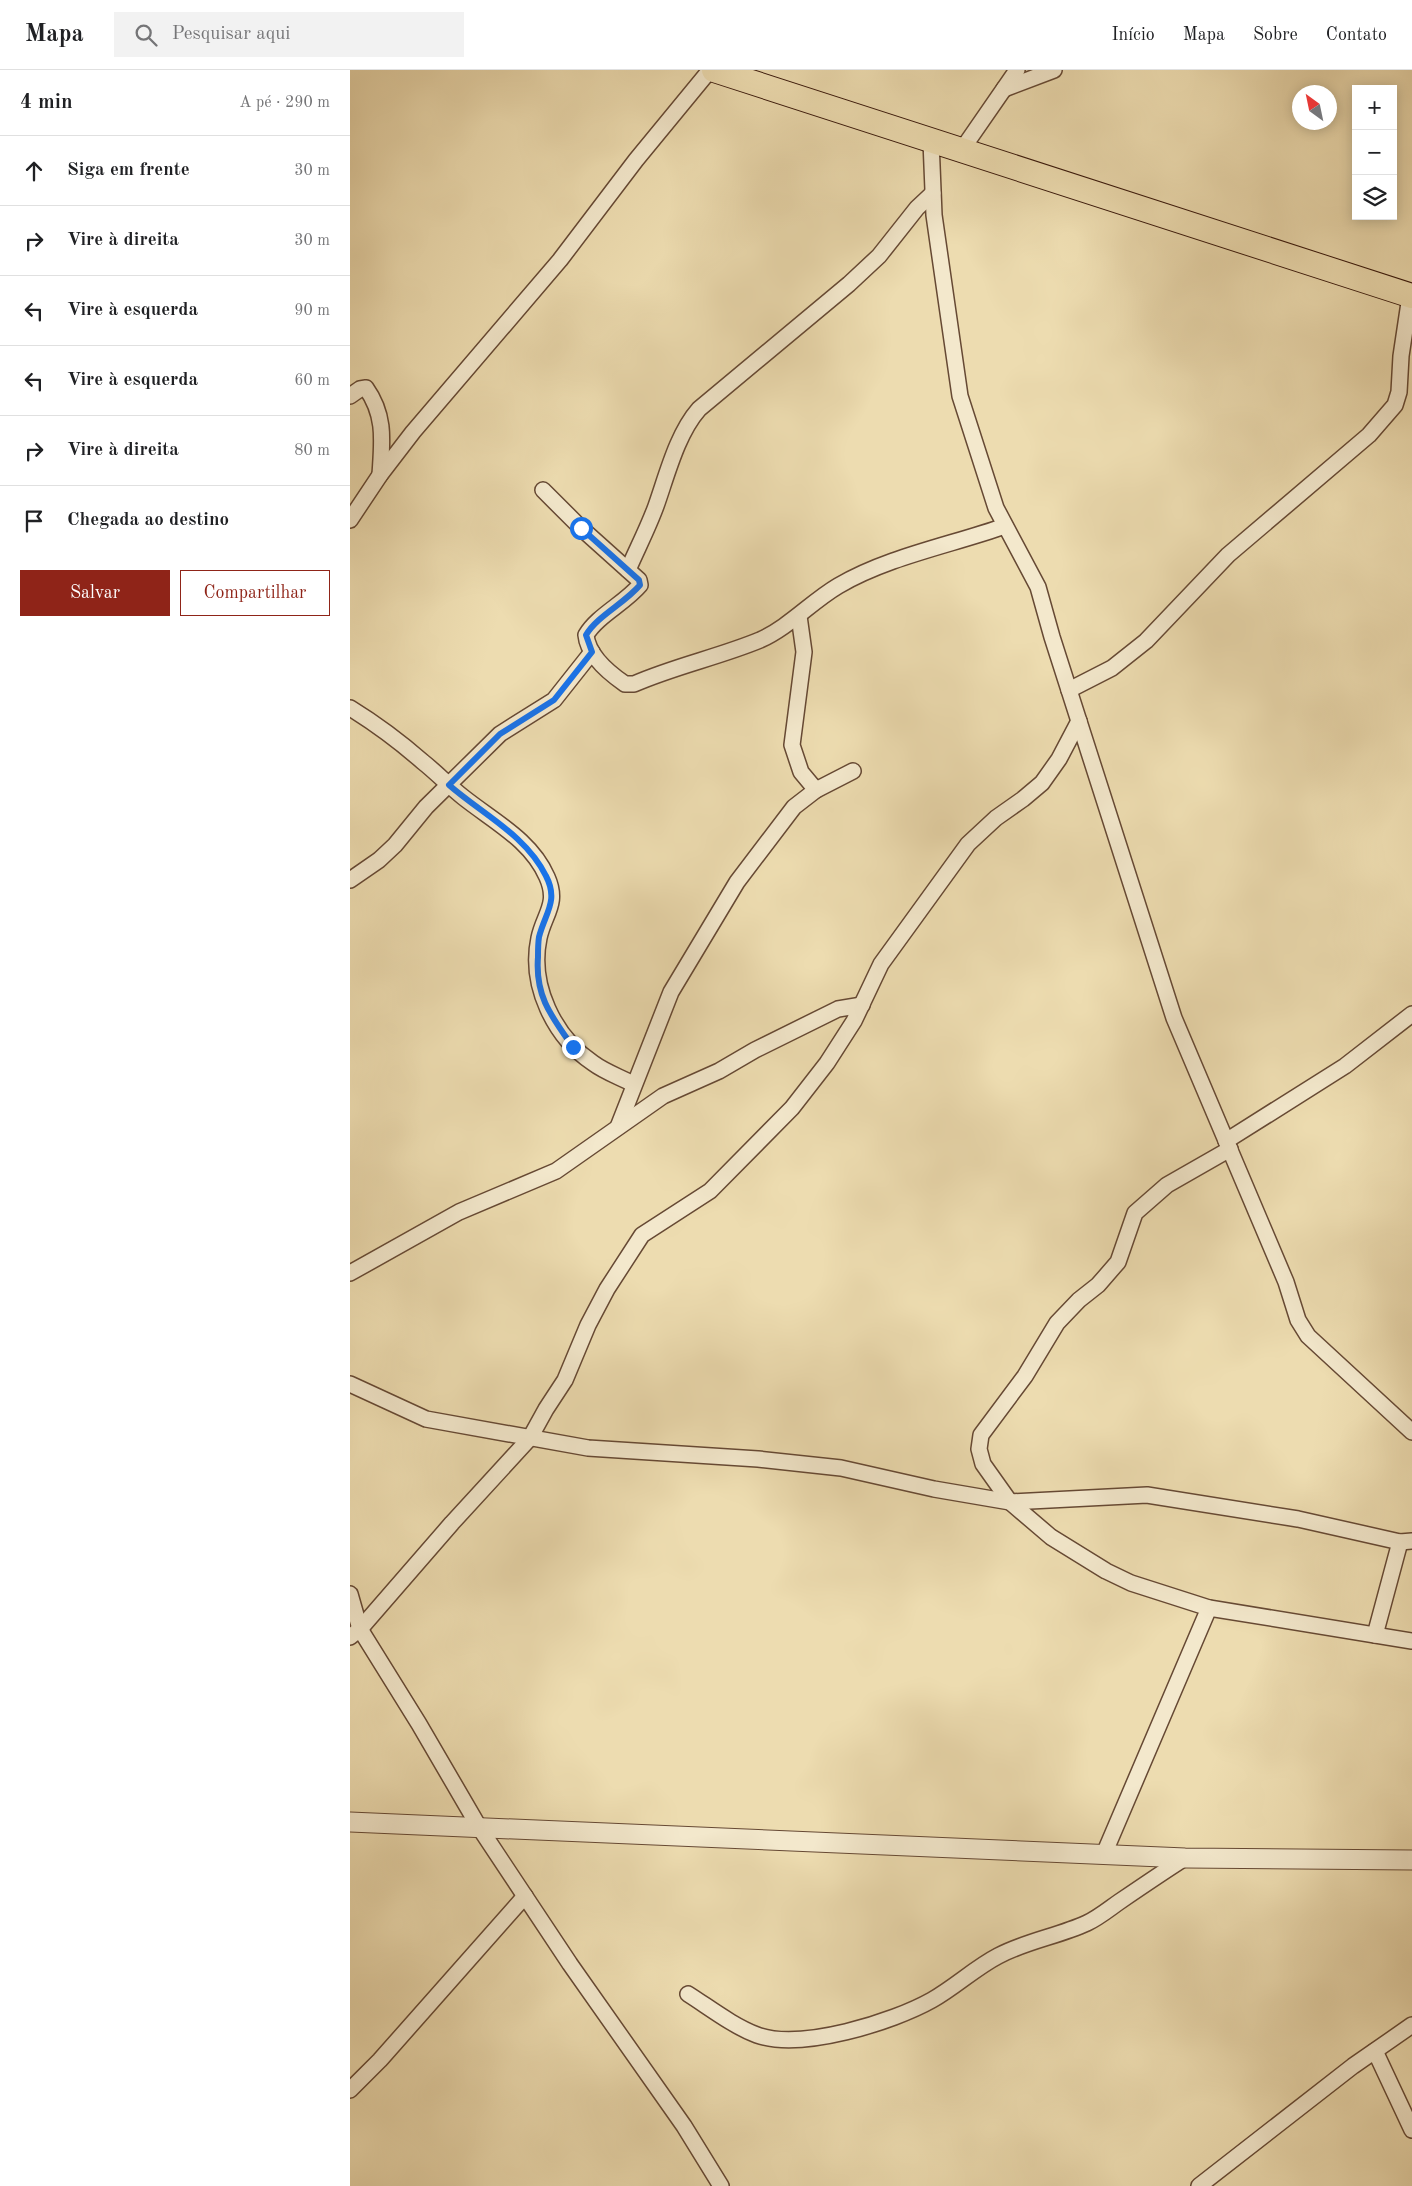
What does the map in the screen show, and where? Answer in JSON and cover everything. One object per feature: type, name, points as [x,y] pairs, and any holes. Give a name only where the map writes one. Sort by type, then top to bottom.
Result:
[{"type":"highway","points":[[714,70],[1411,296]]},
{"type":"street","points":[[350,520],[380,474],[413,432],[560,260],[636,160],[710,70]]},
{"type":"street","points":[[961,151],[1017,70]]},
{"type":"street","points":[[1004,89],[1054,70]]},
{"type":"street","points":[[931,141],[934,215],[960,396],[996,508],[1038,587],[1174,1018],[1286,1282],[1298,1320],[1308,1336],[1412,1432]]},
{"type":"street","points":[[628,570],[655,507],[688,421],[699,409],[849,284],[878,256],[917,208],[933,193]]},
{"type":"street","points":[[1069,690],[1112,668],[1146,641],[1228,555],[1369,435],[1395,405],[1399,392],[1401,356],[1411,296]]},
{"type":"street","points":[[350,396],[360,389],[366,388],[377,405],[381,423],[380,474]]},
{"type":"street","points":[[542,490],[639,580],[640,585],[633,594],[591,626],[586,635],[592,652],[617,679],[625,684],[634,684],[761,639],[799,616],[837,586],[920,552],[1005,526]]},
{"type":"street","points":[[799,616],[804,652],[792,745],[801,772],[816,790]]},
{"type":"street","points":[[350,880],[379,860],[395,845],[426,807],[500,734],[554,700],[592,652]]},
{"type":"street","points":[[350,708],[380,727],[425,762],[449,785],[521,841],[535,857],[553,893],[549,912],[539,938],[537,973],[539,990],[553,1018],[573,1047],[593,1063],[633,1084]]},
{"type":"street","points":[[355,1633],[530,1438],[546,1408],[565,1380],[588,1325],[606,1289],[642,1235],[710,1192],[786,1115],[827,1063],[854,1021],[881,964],[968,844],[996,818],[1023,800],[1042,783],[1059,760],[1079,721]]},
{"type":"street","points":[[618,1127],[633,1084],[671,992],[737,882],[794,807],[816,790],[854,771]]},
{"type":"street","points":[[350,1273],[459,1212],[556,1171],[663,1096],[719,1071],[756,1050],[838,1009],[862,1005]]},
{"type":"street","points":[[1412,1014],[1345,1066],[1168,1185],[1135,1213],[1118,1262],[1098,1284],[1056,1323],[1025,1376],[981,1435],[979,1449],[983,1464],[1010,1502],[1051,1537],[1106,1571],[1132,1583],[1209,1608],[1412,1641]]},
{"type":"street","points":[[350,1384],[380,1396],[426,1419],[588,1448],[758,1459],[841,1468],[934,1489],[1010,1502],[1148,1495],[1298,1519],[1406,1542],[1374,1635]]},
{"type":"street","points":[[350,1594],[355,1633],[419,1724],[478,1826],[684,2126],[720,2186]]},
{"type":"street","points":[[1104,1854],[1209,1608]]},
{"type":"street","points":[[350,1822],[478,1826],[1185,1858],[1412,1860]]},
{"type":"street","points":[[688,1994],[715,2012],[757,2035],[774,2039],[822,2037],[867,2026],[912,2011],[934,1999],[972,1971],[1013,1949],[1090,1922],[1185,1858]]},
{"type":"street","points":[[350,2090],[380,2060],[525,1896]]},
{"type":"street","points":[[1199,2186],[1375,2051],[1412,2025]]},
{"type":"street","points":[[1375,2051],[1412,2130]]},
{"type":"route","points":[[573,1047],[553,1018],[539,990],[537,973],[539,938],[549,912],[553,893],[546,876],[535,857],[521,841],[449,785],[500,734],[554,700],[592,652],[586,635],[591,626],[633,594],[640,585],[639,580],[581,528]]}]
